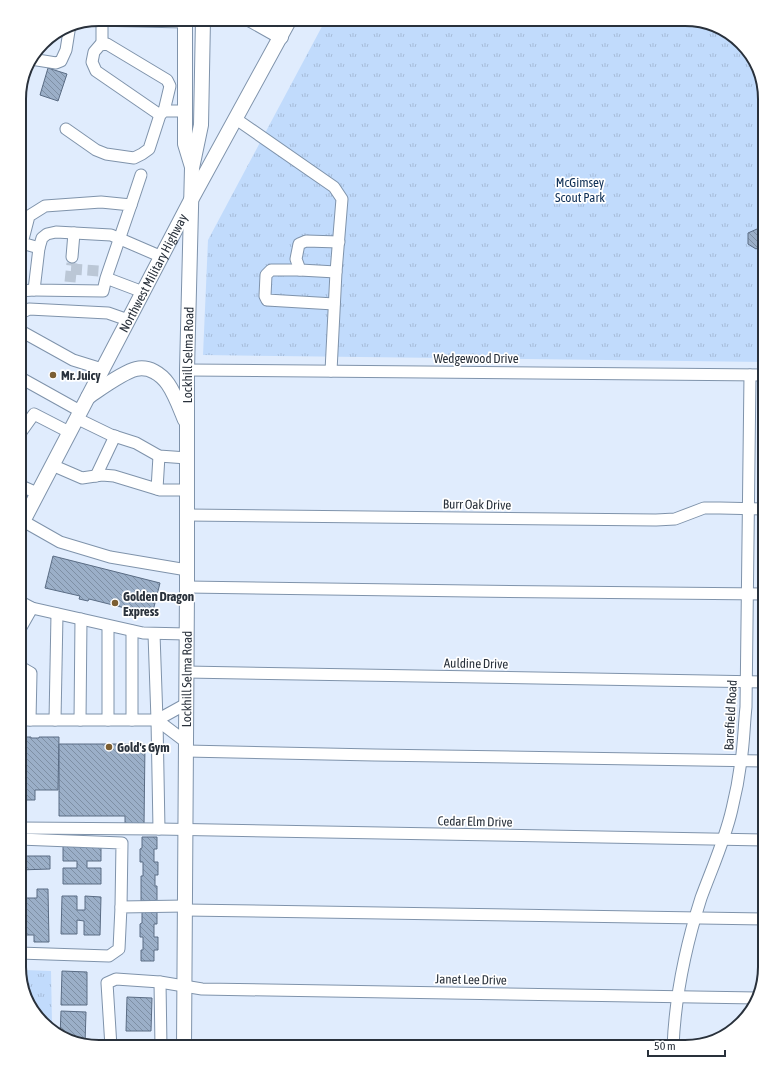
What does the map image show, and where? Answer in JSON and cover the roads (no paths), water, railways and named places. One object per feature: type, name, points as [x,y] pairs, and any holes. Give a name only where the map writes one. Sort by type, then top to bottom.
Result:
[{"type":"main road","name":"Lockhill Selma Road","points":[[185,26],[184,144],[192,168]]},
{"type":"main road","points":[[191,26],[196,36],[195,52],[202,71]]},
{"type":"main road","name":"Lockhill Selma Road","points":[[184,1040],[187,370],[192,168],[201,125],[203,26]]},
{"type":"main road","points":[[261,26],[281,37]]},
{"type":"main road","name":"Northwest Military Highway","points":[[26,516],[191,200],[286,26]]},
{"type":"main road","points":[[88,397],[127,372],[137,368],[155,371],[168,383],[187,424]]},
{"type":"street","points":[[100,26],[102,44]]},
{"type":"street","points":[[37,60],[56,63],[61,61],[66,50],[69,33]]},
{"type":"street","points":[[66,129],[96,150],[106,154],[134,158],[149,149],[162,113],[170,86],[167,80],[107,44],[102,44],[94,52],[92,62],[96,71],[162,113],[185,111]]},
{"type":"street","points":[[236,119],[334,187],[342,199],[336,272],[331,371]]},
{"type":"street","points":[[26,291],[70,286],[103,291],[105,273],[120,238],[141,175]]},
{"type":"street","points":[[26,228],[29,216],[46,206],[101,202],[131,205]]},
{"type":"street","points":[[34,290],[39,248],[42,238],[47,234],[56,232],[112,235],[162,257]]},
{"type":"street","points":[[72,257],[74,233]]},
{"type":"street","points":[[300,270],[296,259],[299,244],[306,241],[339,242]]},
{"type":"street","points":[[26,244],[39,248]]},
{"type":"street","points":[[334,304],[267,300],[265,296],[266,275],[271,270],[336,272]]},
{"type":"street","points":[[105,273],[143,292]]},
{"type":"street","points":[[26,310],[29,309],[108,313],[128,320]]},
{"type":"street","points":[[26,334],[73,360],[102,369]]},
{"type":"street","name":"Wedgewood Drive","points":[[187,370],[758,375]]},
{"type":"street","name":"Barefield Road","points":[[674,1040],[678,996],[688,943],[701,899],[724,839],[732,809],[741,761],[746,706],[750,375]]},
{"type":"street","points":[[26,382],[78,415],[115,436],[136,443],[159,456],[187,458]]},
{"type":"street","points":[[26,425],[34,414],[69,432]]},
{"type":"street","points":[[96,476],[115,436]]},
{"type":"street","points":[[157,489],[159,456]]},
{"type":"street","points":[[52,465],[82,478],[102,475],[114,476],[160,490],[187,490]]},
{"type":"street","points":[[26,488],[38,494]]},
{"type":"street","name":"Burr Oak Drive","points":[[187,515],[656,520],[675,519],[704,508],[758,509]]},
{"type":"street","points":[[26,527],[60,542],[110,558],[187,570]]},
{"type":"street","points":[[187,587],[495,592],[758,594]]},
{"type":"street","points":[[26,605],[32,608],[143,634],[186,634]]},
{"type":"street","points":[[26,619],[32,608]]},
{"type":"street","points":[[55,720],[57,614]]},
{"type":"street","points":[[80,720],[81,619]]},
{"type":"street","points":[[108,626],[108,720]]},
{"type":"street","points":[[132,631],[132,720]]},
{"type":"street","points":[[154,634],[159,830]]},
{"type":"street","points":[[26,670],[31,673],[26,707]]},
{"type":"street","name":"Auldine Drive","points":[[186,672],[758,682]]},
{"type":"street","points":[[26,720],[157,720],[186,704]]},
{"type":"street","points":[[157,720],[186,746],[382,755],[758,761]]},
{"type":"street","name":"Cedar Elm Drive","points":[[26,828],[758,840]]},
{"type":"street","points":[[26,839],[122,843],[119,949],[109,956],[26,953]]},
{"type":"street","points":[[121,907],[758,919]]},
{"type":"street","name":"Janet Lee Drive","points":[[111,1040],[107,983],[116,979],[160,982],[184,987],[210,989],[751,998]]},
{"type":"street","points":[[160,982],[161,1040]]},
{"type":"tunnel","points":[[70,282],[72,263]]},
{"type":"tunnel","points":[[71,269],[100,271]]},
{"type":"place","name":"Mr. Juicy","points":[[53,375]]},
{"type":"place","name":"Golden Dragon Express","points":[[115,603]]},
{"type":"place","name":"Gold's Gym","points":[[109,747]]},
{"type":"park label","name":"McGimsey Scout Park","points":[[580,190]]}]
